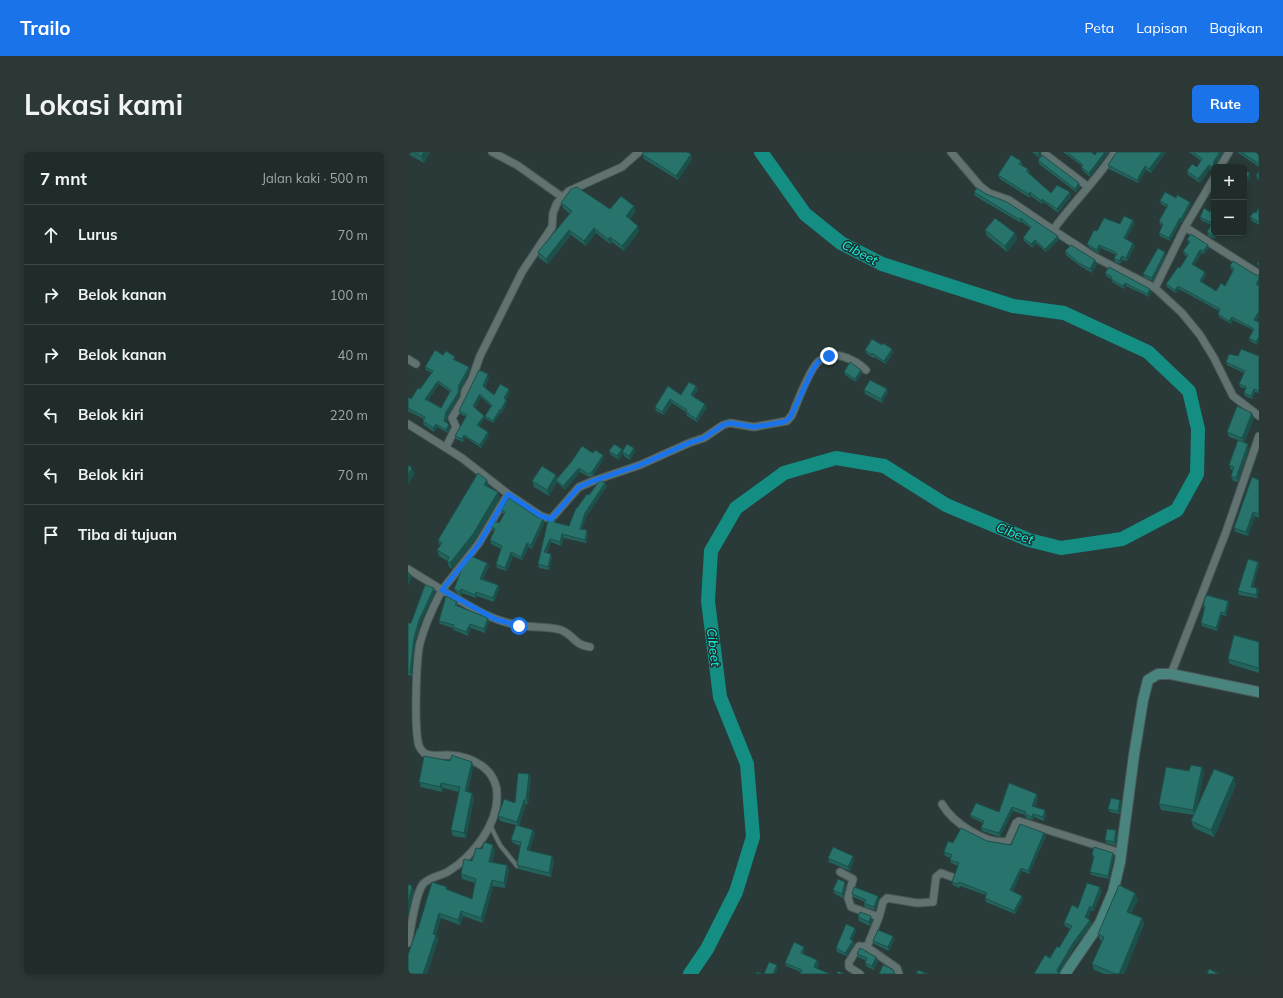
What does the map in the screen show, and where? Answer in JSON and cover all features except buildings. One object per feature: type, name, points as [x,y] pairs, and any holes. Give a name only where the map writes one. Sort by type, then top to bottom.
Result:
[{"type":"street","points":[[492,152],[517,165],[562,197]]},
{"type":"street","points":[[446,447],[456,427],[453,416],[464,398],[465,391],[472,379],[480,356],[522,272],[552,228],[555,208],[562,197],[593,178],[622,167],[639,152]]},
{"type":"street","points":[[951,152],[980,186],[989,193],[1009,200],[1093,256],[1155,288],[1182,313],[1200,335],[1214,358],[1233,396],[1259,416]]},
{"type":"street","points":[[1053,230],[1087,186],[1102,172],[1115,152]]},
{"type":"street","points":[[1222,164],[1229,152]]},
{"type":"street","points":[[1045,154],[1087,186]]},
{"type":"street","points":[[1155,288],[1185,227],[1211,183]]},
{"type":"street","points":[[1185,227],[1259,274]]},
{"type":"street","points":[[408,424],[446,447],[508,494],[541,516],[551,519],[579,487],[640,465],[689,443],[704,438],[723,425],[730,423],[754,427],[787,421],[792,415],[813,369],[819,361],[824,358],[836,356],[847,357],[866,370]]},
{"type":"street","points":[[408,359],[416,364]]},
{"type":"street","points":[[1171,674],[1229,525],[1259,436]]},
{"type":"street","points":[[408,943],[415,910],[423,884],[427,880],[450,870],[466,857],[481,840],[490,825],[497,796],[494,781],[487,769],[481,764],[462,758],[428,755],[422,752],[419,746],[417,714],[420,645],[429,615],[442,590],[479,544],[508,494]]},
{"type":"street","points":[[408,569],[442,590],[495,619],[519,626],[562,630],[569,634],[577,643],[590,647]]},
{"type":"street","points":[[1069,973],[1094,934],[1109,904],[1121,854],[1134,756],[1148,680],[1154,675],[1171,674],[1259,692]]},
{"type":"street","points":[[942,804],[949,815],[959,824],[991,839],[1008,841],[1016,823],[1019,821],[1121,854]]},
{"type":"street","points":[[840,872],[853,879],[848,898],[851,907],[879,916]]},
{"type":"street","points":[[867,947],[886,899],[917,903],[933,902],[936,877],[941,873],[952,877]]},
{"type":"street","points":[[860,974],[849,967],[849,962],[859,946],[867,947],[897,968],[899,974]]},
{"type":"lane","points":[[490,825],[500,845],[517,866]]},
{"type":"waterway","name":"Cibeet","points":[[690,974],[707,949],[736,892],[753,837],[747,764],[720,697],[708,601],[711,551],[736,508],[784,473],[836,458],[884,466],[946,505],[1029,540],[1061,548],[1122,539],[1177,510],[1197,474],[1198,429],[1189,391],[1148,352],[1064,313],[1013,306],[882,264],[841,243],[805,214],[761,152]]},
{"type":"route","points":[[519,626],[495,619],[442,590],[454,577],[479,544],[508,494],[541,516],[551,519],[557,514],[579,487],[658,458],[677,448],[704,438],[723,425],[737,423],[749,427],[758,427],[787,421],[790,418],[816,364],[829,356]]}]
